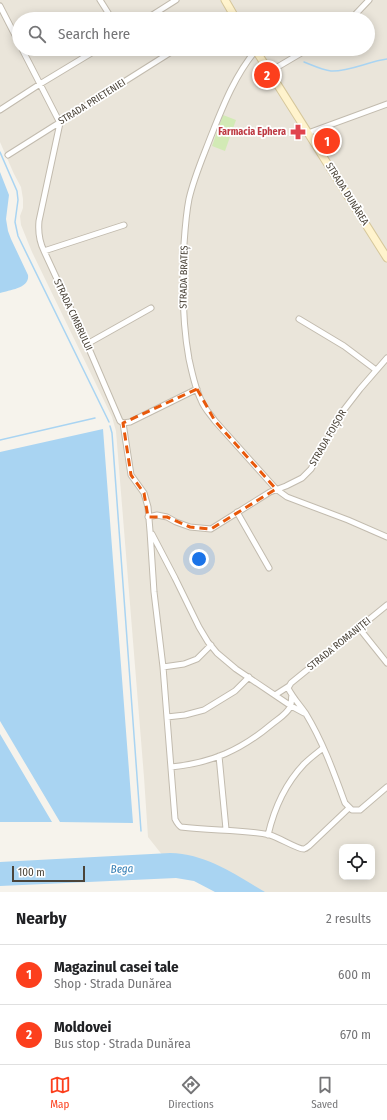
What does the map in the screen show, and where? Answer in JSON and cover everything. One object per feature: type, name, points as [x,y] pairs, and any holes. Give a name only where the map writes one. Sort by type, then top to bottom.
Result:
[{"type":"street","points":[[100,0],[108,12]]},
{"type":"street","points":[[157,12],[176,0]]},
{"type":"street","points":[[225,0],[232,12]]},
{"type":"street","points":[[358,12],[369,0]]},
{"type":"street","points":[[0,6],[12,29]]},
{"type":"street","points":[[26,56],[60,123]]},
{"type":"street","points":[[0,110],[86,56]]},
{"type":"street","name":"STRADA PRIETENIEI","points":[[8,155],[165,56]]},
{"type":"street","name":"STRADA BRATEȘ","points":[[251,56],[224,104],[199,166],[189,199],[184,252],[183,305],[186,340],[197,389],[204,406],[215,420],[276,489],[288,497],[368,528],[387,537]]},
{"type":"street","name":"STRADA DUNĂREA","points":[[260,56],[387,258]]},
{"type":"street","points":[[269,72],[296,56]]},
{"type":"street","points":[[308,133],[387,104]]},
{"type":"street","name":"STRADA CIMBRULUI","points":[[60,123],[39,222],[39,238],[44,252],[88,344],[120,421],[123,423],[132,474],[144,493],[148,507],[154,592],[163,667],[175,819],[178,825],[186,828],[226,830]]},
{"type":"street","points":[[44,252],[124,225]]},
{"type":"street","points":[[88,344],[151,308]]},
{"type":"street","points":[[299,320],[344,346],[376,370]]},
{"type":"street","name":"STRADA FOIȘOR","points":[[148,517],[157,515],[167,517],[190,527],[210,529],[270,492],[307,474],[343,411],[387,358]]},
{"type":"street","points":[[123,423],[132,421],[197,389]]},
{"type":"street","points":[[237,512],[268,568]]},
{"type":"street","points":[[150,531],[199,627],[217,653],[236,669],[290,706],[306,715]]},
{"type":"street","name":"STRADA ROMANIȚEI","points":[[275,695],[387,606]]},
{"type":"street","points":[[359,628],[387,663]]},
{"type":"street","points":[[163,667],[184,664],[197,659],[211,645]]},
{"type":"street","points":[[167,717],[185,715],[204,710],[235,692],[249,677]]},
{"type":"street","points":[[290,684],[288,688],[306,715],[323,748],[345,803],[349,808],[352,810],[360,810],[387,787]]},
{"type":"street","points":[[171,767],[199,763],[237,748],[257,737],[287,712],[292,695]]},
{"type":"street","points":[[268,835],[274,812],[291,780],[304,764],[323,748]]},
{"type":"street","points":[[219,756],[226,830],[268,835],[305,849],[349,808]]},
{"type":"highlighted area","points":[[197,389],[215,421],[276,489],[211,529],[190,527],[167,517],[148,517],[144,493],[131,475],[123,423]]},
{"type":"shaded area","points":[[0,0],[387,0],[387,892],[240,892],[171,866],[148,837],[116,431],[112,417],[32,252],[21,225],[20,216],[23,208],[23,199],[21,187],[0,142]]},
{"type":"green space","points":[[223,115],[236,120],[225,151],[212,146]]},
{"type":"water","points":[[0,172],[9,195],[6,219],[8,231],[28,275],[28,279],[23,286],[0,293]]},
{"type":"water","points":[[103,429],[133,823],[60,822],[0,721],[0,452]]},
{"type":"water","points":[[0,734],[52,822],[0,822]]},
{"type":"water","name":"Bega","points":[[170,853],[183,854],[208,861],[220,866],[265,892],[215,892],[194,881],[176,878],[0,886],[0,862]]},
{"type":"waterway","points":[[304,62],[324,70],[338,71],[387,59]]},
{"type":"waterway","points":[[0,152],[17,191],[18,200],[15,222],[18,236],[109,422]]},
{"type":"waterway","points":[[0,440],[95,418]]},
{"type":"waterway","points":[[110,426],[112,433],[141,831]]},
{"type":"place","name":"Moldovei","points":[[267,75]]},
{"type":"place","name":"Farmacia Ephera","points":[[298,132]]},
{"type":"place","name":"Magazinul casei tale","points":[[327,141]]}]
